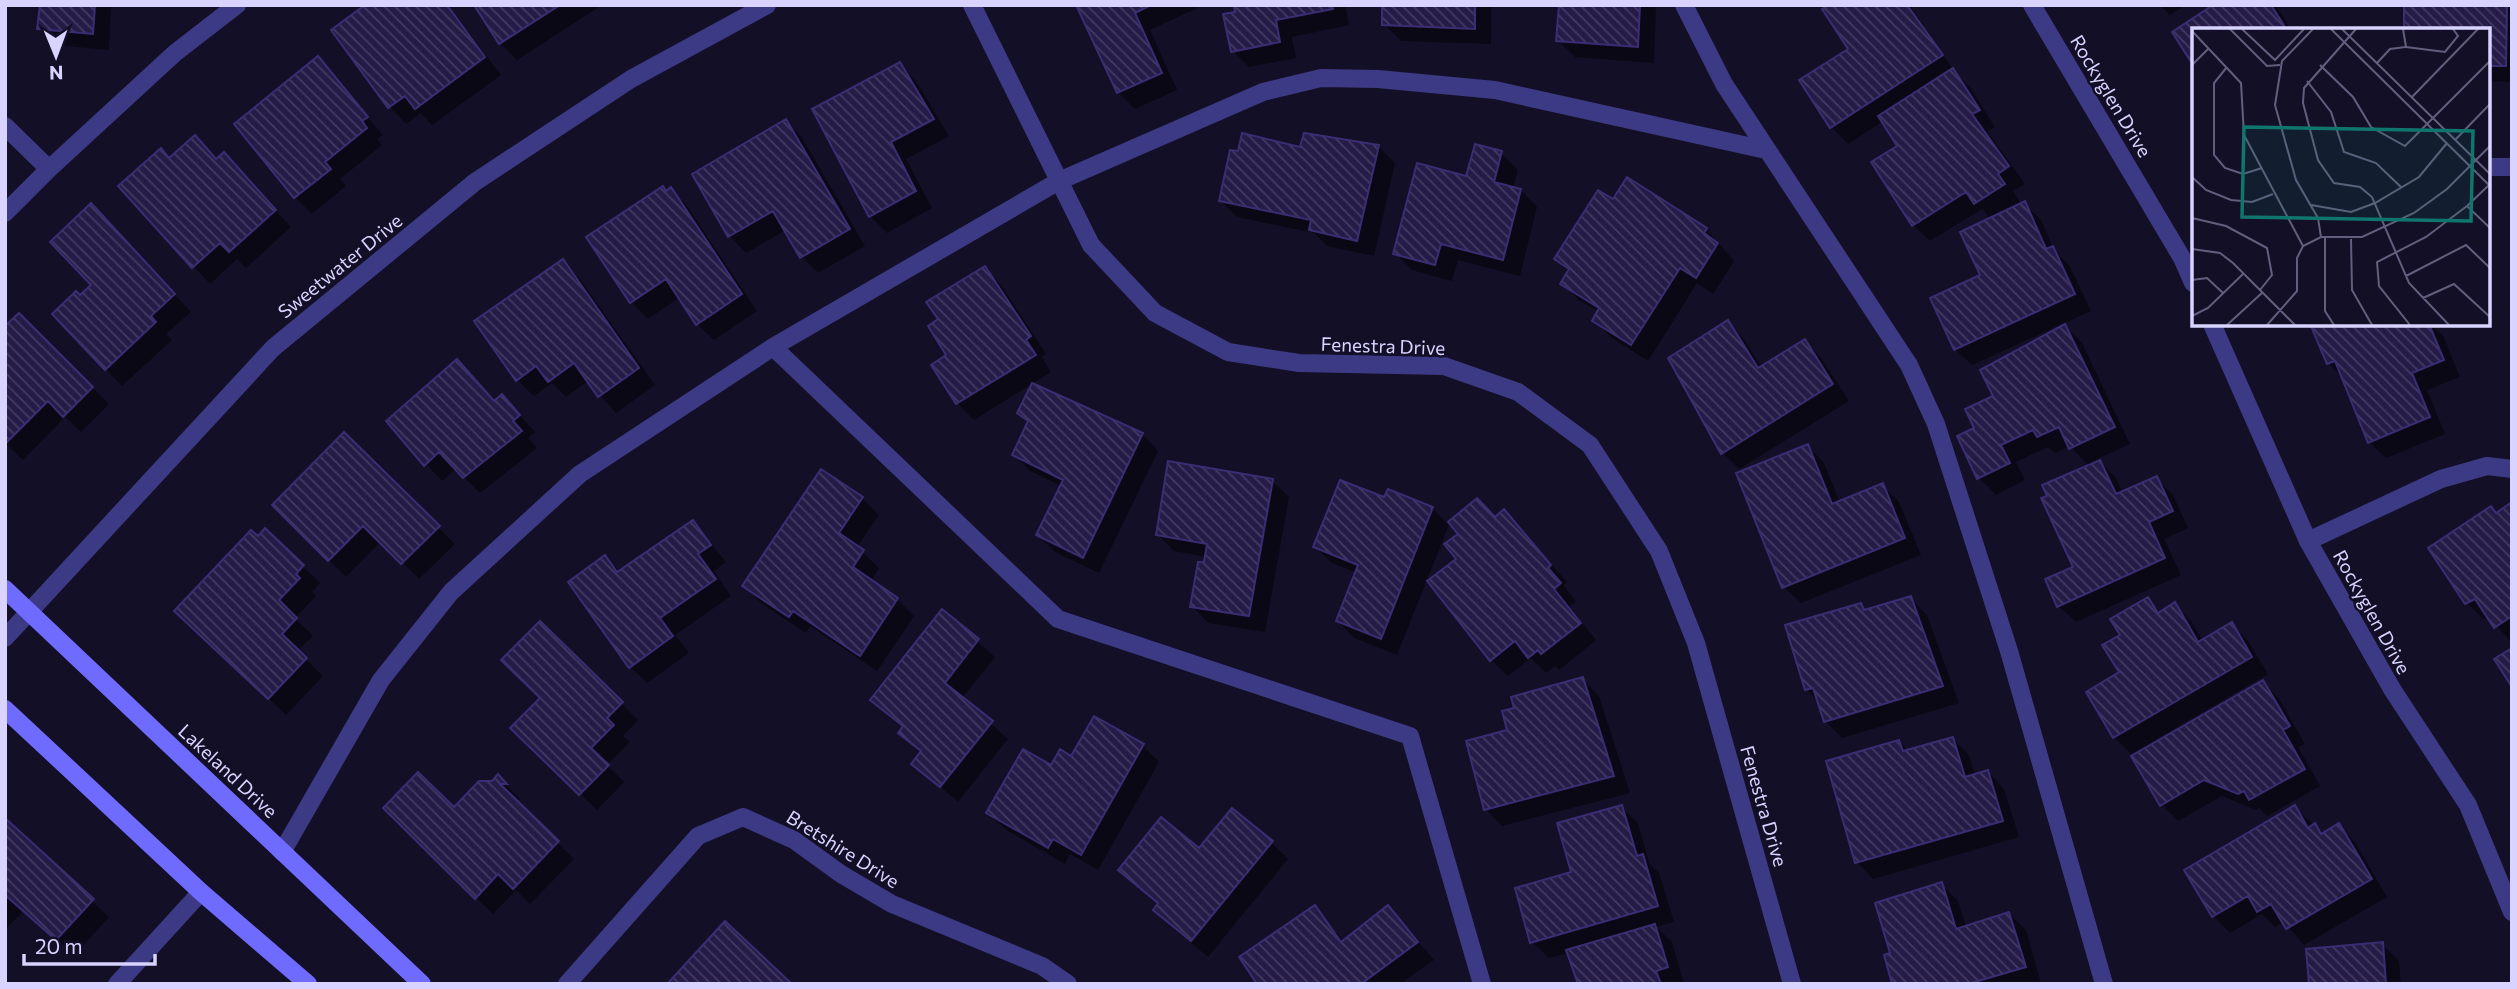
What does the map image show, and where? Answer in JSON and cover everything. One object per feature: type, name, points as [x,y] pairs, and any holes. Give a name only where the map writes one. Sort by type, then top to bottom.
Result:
[{"type":"main road","name":"Lakeland Drive","points":[[5,589],[422,984]]},
{"type":"main road","points":[[5,709],[201,892],[308,984]]},
{"type":"street","points":[[5,213],[175,53],[237,5]]},
{"type":"street","name":"Sweetwater Drive","points":[[5,638],[273,348],[475,182],[631,79],[767,5]]},
{"type":"street","name":"Fenestra Drive","points":[[972,5],[1091,245],[1155,313],[1228,352],[1299,363],[1444,366],[1518,392],[1590,445],[1659,551],[1696,643],[1792,984]]},
{"type":"street","points":[[1684,5],[1724,84],[1909,365],[1936,424],[2009,651],[2104,984]]},
{"type":"street","name":"Rockyglen Drive","points":[[2032,5],[2188,255],[2192,277]]},
{"type":"street","points":[[282,852],[381,680],[451,592],[580,474],[773,347],[1059,181],[1263,92],[1321,78],[1378,79],[1495,90],[1766,150]]},
{"type":"street","points":[[5,126],[49,169]]},
{"type":"street","points":[[2489,167],[2512,167]]},
{"type":"street","name":"Rockyglen Drive","points":[[2212,326],[2308,541],[2392,689],[2468,805],[2512,912]]},
{"type":"street","points":[[773,347],[1059,619],[1410,736],[1482,984]]},
{"type":"street","points":[[2308,541],[2441,479],[2487,466],[2512,469]]},
{"type":"street","name":"Bretshire Drive","points":[[567,984],[698,836],[743,817],[794,839],[841,874],[892,904],[1042,966],[1068,984]]},
{"type":"street","points":[[117,984],[201,892]]},
{"type":"building","points":[[40,5],[95,5],[93,34],[37,29]]},
{"type":"building","points":[[365,5],[447,5],[485,57],[415,109],[405,96],[388,108],[331,30]]},
{"type":"building","points":[[474,5],[560,5],[499,44]]},
{"type":"building","points":[[1076,5],[1151,5],[1135,13],[1162,73],[1117,93]]},
{"type":"building","points":[[1234,5],[1332,5],[1333,9],[1276,20],[1280,42],[1231,52],[1223,14],[1235,12]]},
{"type":"building","points":[[1382,5],[1475,5],[1475,29],[1382,25]]},
{"type":"building","points":[[1559,5],[1640,5],[1638,47],[1556,41]]},
{"type":"building","points":[[1829,5],[1907,5],[1943,55],[1830,128],[1799,80],[1848,49],[1822,9]]},
{"type":"building","points":[[2213,5],[2271,5],[2286,28],[2192,28],[2192,63],[2172,32]]},
{"type":"building","points":[[2404,5],[2507,5],[2506,66],[2489,66],[2489,28],[2404,28]]},
{"type":"building","points":[[318,56],[368,117],[362,121],[367,128],[325,162],[331,169],[294,198],[234,124]]},
{"type":"building","points":[[900,62],[934,119],[891,142],[916,191],[869,217],[812,109]]},
{"type":"building","points":[[1953,68],[1980,110],[1972,114],[2009,166],[1998,174],[2005,184],[1974,204],[1966,192],[1912,226],[1871,162],[1897,146],[1878,116]]},
{"type":"building","points":[[786,119],[850,229],[800,258],[773,211],[728,237],[692,174]]},
{"type":"building","points":[[1242,133],[1300,147],[1304,133],[1379,145],[1357,241],[1309,230],[1311,220],[1219,201],[1230,150],[1238,151]]},
{"type":"building","points":[[195,135],[216,159],[224,152],[276,210],[229,252],[220,243],[192,268],[118,186],[161,148],[169,158]]},
{"type":"building","points":[[1475,144],[1502,151],[1494,182],[1521,189],[1503,260],[1441,244],[1435,265],[1393,254],[1417,163],[1466,176]]},
{"type":"building","points":[[1627,177],[1707,228],[1704,233],[1718,243],[1696,278],[1680,268],[1631,345],[1592,321],[1599,308],[1560,284],[1569,269],[1554,259],[1598,190],[1613,199]]},
{"type":"building","points":[[663,186],[666,191],[671,187],[742,294],[696,325],[666,279],[630,303],[586,237]]},
{"type":"building","points":[[2025,201],[2046,249],[2053,246],[2075,294],[1954,350],[1930,298],[1980,275],[1960,232]]},
{"type":"building","points":[[91,203],[175,294],[151,316],[156,322],[105,370],[52,314],[76,291],[80,295],[91,285],[50,242]]},
{"type":"building","points":[[563,259],[639,368],[598,397],[574,363],[548,382],[536,366],[516,381],[474,321]]},
{"type":"building","points":[[985,266],[1031,336],[1026,340],[1036,355],[956,404],[931,365],[946,355],[928,326],[938,319],[926,302]]},
{"type":"building","points":[[19,313],[93,387],[63,417],[48,401],[5,444],[5,326]]},
{"type":"building","points":[[1728,320],[1758,368],[1805,339],[1833,384],[1721,454],[1668,358]]},
{"type":"building","points":[[2065,324],[2115,427],[2069,449],[2059,427],[2037,437],[2033,430],[2001,445],[2010,463],[1977,479],[1957,436],[1974,428],[1965,409],[1993,396],[1980,370]]},
{"type":"building","points":[[2311,326],[2430,326],[2444,360],[2412,373],[2430,417],[2368,443],[2335,361],[2327,364]]},
{"type":"building","points":[[457,359],[494,401],[502,394],[520,415],[513,421],[522,431],[463,478],[439,452],[424,466],[386,421]]},
{"type":"building","points":[[1032,383],[1143,433],[1083,558],[1036,535],[1063,480],[1012,455],[1028,421],[1017,413]]},
{"type":"building","points":[[344,432],[440,526],[401,564],[363,526],[328,561],[272,505]]},
{"type":"building","points":[[1808,444],[1832,504],[1883,483],[1905,538],[1782,588],[1736,473]]},
{"type":"building","points":[[2100,460],[2116,494],[2157,476],[2173,511],[2149,522],[2165,558],[2057,607],[2045,579],[2073,567],[2041,498],[2047,496],[2042,485]]},
{"type":"building","points":[[1168,461],[1273,479],[1249,616],[1190,607],[1198,562],[1204,562],[1207,544],[1156,535]]},
{"type":"building","points":[[821,469],[863,497],[839,533],[864,550],[853,567],[898,598],[860,656],[793,611],[789,617],[742,586]]},
{"type":"building","points":[[1340,480],[1384,497],[1388,489],[1433,507],[1381,639],[1336,621],[1358,565],[1313,547]]},
{"type":"building","points":[[1477,498],[1495,517],[1504,509],[1551,565],[1548,568],[1561,583],[1554,589],[1581,623],[1541,654],[1538,650],[1528,658],[1515,641],[1490,661],[1427,581],[1456,559],[1444,544],[1458,534],[1448,522]]},
{"type":"building","points":[[2512,502],[2512,616],[2494,628],[2475,599],[2465,604],[2428,548],[2491,506],[2496,513]]},
{"type":"building","points":[[693,520],[711,545],[698,554],[716,579],[660,618],[673,636],[629,668],[568,582],[605,555],[617,572]]},
{"type":"building","points":[[265,528],[304,565],[296,574],[300,578],[279,600],[297,618],[282,634],[307,658],[268,699],[174,611],[251,530],[258,536]]},
{"type":"building","points":[[1911,596],[1943,686],[1824,722],[1813,688],[1805,690],[1785,625],[1861,603],[1864,610]]},
{"type":"building","points":[[2148,597],[2158,613],[2175,602],[2198,642],[2232,622],[2252,657],[2113,738],[2086,692],[2119,672],[2102,645],[2120,635],[2110,619]]},
{"type":"building","points":[[942,609],[979,639],[945,683],[993,721],[940,787],[911,764],[921,751],[898,733],[903,726],[870,700]]},
{"type":"building","points":[[540,621],[623,702],[607,718],[614,725],[591,748],[609,765],[579,795],[510,728],[540,698],[501,660]]},
{"type":"building","points":[[2512,648],[2512,687],[2494,659]]},
{"type":"building","points":[[1583,677],[1614,776],[1484,810],[1466,741],[1507,730],[1502,711],[1514,708],[1511,697]]},
{"type":"building","points":[[2263,680],[2290,726],[2283,730],[2305,769],[2249,800],[2244,791],[2238,794],[2204,780],[2160,806],[2131,756]]},
{"type":"building","points":[[1094,716],[1144,744],[1081,855],[1053,839],[1048,848],[986,813],[1023,749],[1051,765],[1060,749],[1071,756]]},
{"type":"building","points":[[1953,737],[1965,777],[1988,770],[2003,821],[1855,863],[1826,761],[1899,740],[1903,751]]},
{"type":"building","points":[[418,772],[454,807],[479,781],[492,781],[498,774],[507,784],[500,784],[559,841],[513,889],[498,874],[475,899],[383,808]]},
{"type":"building","points":[[1622,805],[1637,856],[1643,854],[1658,906],[1530,943],[1515,888],[1571,872],[1557,823]]},
{"type":"building","points":[[2295,805],[2308,828],[2315,823],[2321,834],[2339,823],[2372,879],[2286,929],[2271,904],[2257,912],[2248,896],[2212,917],[2184,870]]},
{"type":"building","points":[[1232,808],[1273,841],[1191,941],[1153,910],[1158,903],[1118,870],[1161,817],[1199,848]]},
{"type":"building","points":[[5,818],[94,899],[56,940],[5,895]]},
{"type":"building","points":[[1942,882],[1956,929],[2009,912],[2026,967],[1968,984],[1892,984],[1884,955],[1890,953],[1875,903]]},
{"type":"building","points":[[1315,905],[1341,942],[1388,905],[1418,942],[1361,984],[1257,984],[1239,957]]},
{"type":"building","points":[[725,921],[792,984],[667,984]]},
{"type":"building","points":[[1655,924],[1668,967],[1656,971],[1661,984],[1578,984],[1566,950]]},
{"type":"building","points":[[2383,942],[2386,984],[2309,984],[2306,949]]}]
